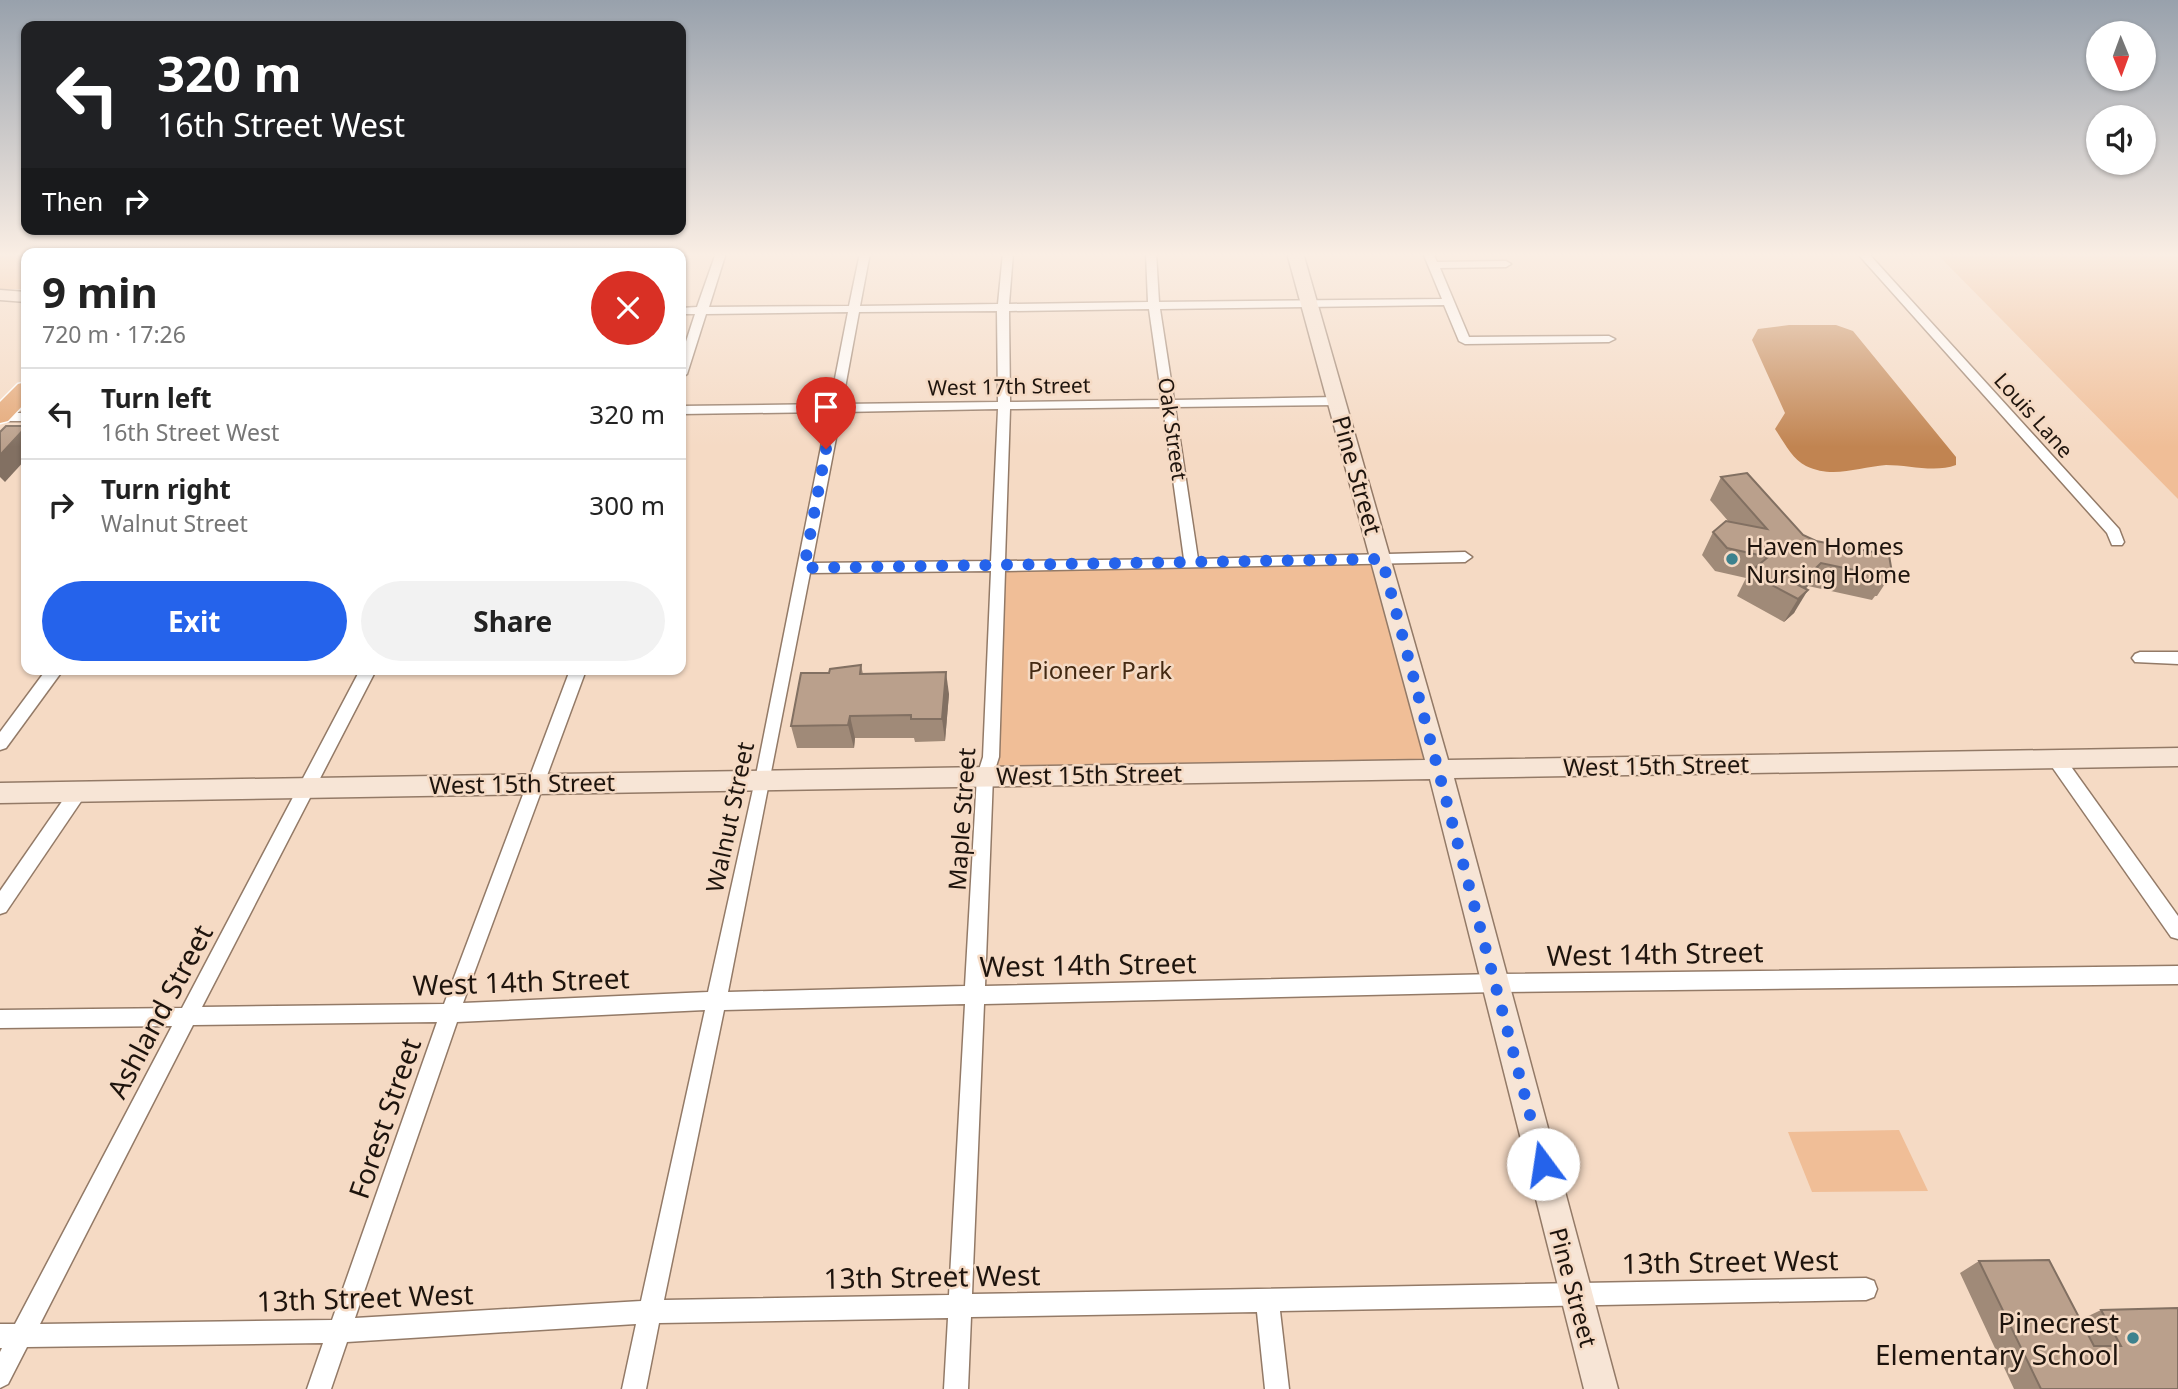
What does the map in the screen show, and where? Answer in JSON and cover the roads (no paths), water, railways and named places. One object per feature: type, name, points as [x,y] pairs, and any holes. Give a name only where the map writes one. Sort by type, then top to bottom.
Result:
[{"type":"highway","points":[[0,394],[21,373]]},
{"type":"highway","points":[[0,416],[21,394]]},
{"type":"street","points":[[686,357],[698,318]]},
{"type":"street","name":"Walnut Street","points":[[634,1389],[763,780],[850,318]]},
{"type":"street","name":"Maple Street","points":[[956,1389],[985,776],[990,757],[999,566],[1004,406],[1003,318]]},
{"type":"street","name":"Oak Street","points":[[1156,318],[1192,564]]},
{"type":"street","name":"Pine Street","points":[[1314,318],[1497,983],[1601,1389]]},
{"type":"street","points":[[1455,318],[1465,341],[1609,339]]},
{"type":"street","name":"Louis Lane","points":[[1921,318],[2114,532],[2117,542]]},
{"type":"street","name":"West 17th Street","points":[[686,410],[1337,401]]},
{"type":"street","points":[[0,416],[21,417]]},
{"type":"street","points":[[804,568],[1465,558]]},
{"type":"street","points":[[2140,658],[2178,658]]},
{"type":"street","points":[[0,744],[51,675]]},
{"type":"street","name":"Ashland Street","points":[[0,1376],[10,1336],[188,1016],[365,675]]},
{"type":"street","name":"Forest Street","points":[[319,1389],[450,1013],[576,675]]},
{"type":"street","name":"West 15th Street","points":[[0,793],[538,782],[2178,757]]},
{"type":"street","points":[[2056,759],[2178,931]]},
{"type":"street","points":[[0,906],[78,792]]},
{"type":"street","name":"West 14th Street","points":[[0,1019],[450,1013],[715,1001],[1497,983],[2178,975]]},
{"type":"street","name":"13th Street West","points":[[10,1336],[341,1331],[649,1312],[1866,1289]]},
{"type":"street","points":[[1268,1300],[1276,1389]]},
{"type":"place","name":"Haven Homes Nursing Home","points":[[1732,559]]},
{"type":"place","name":"Pinecrest Elementary School","points":[[2133,1338]]},
{"type":"park label","name":"Pioneer Park","points":[[1100,669]]}]
